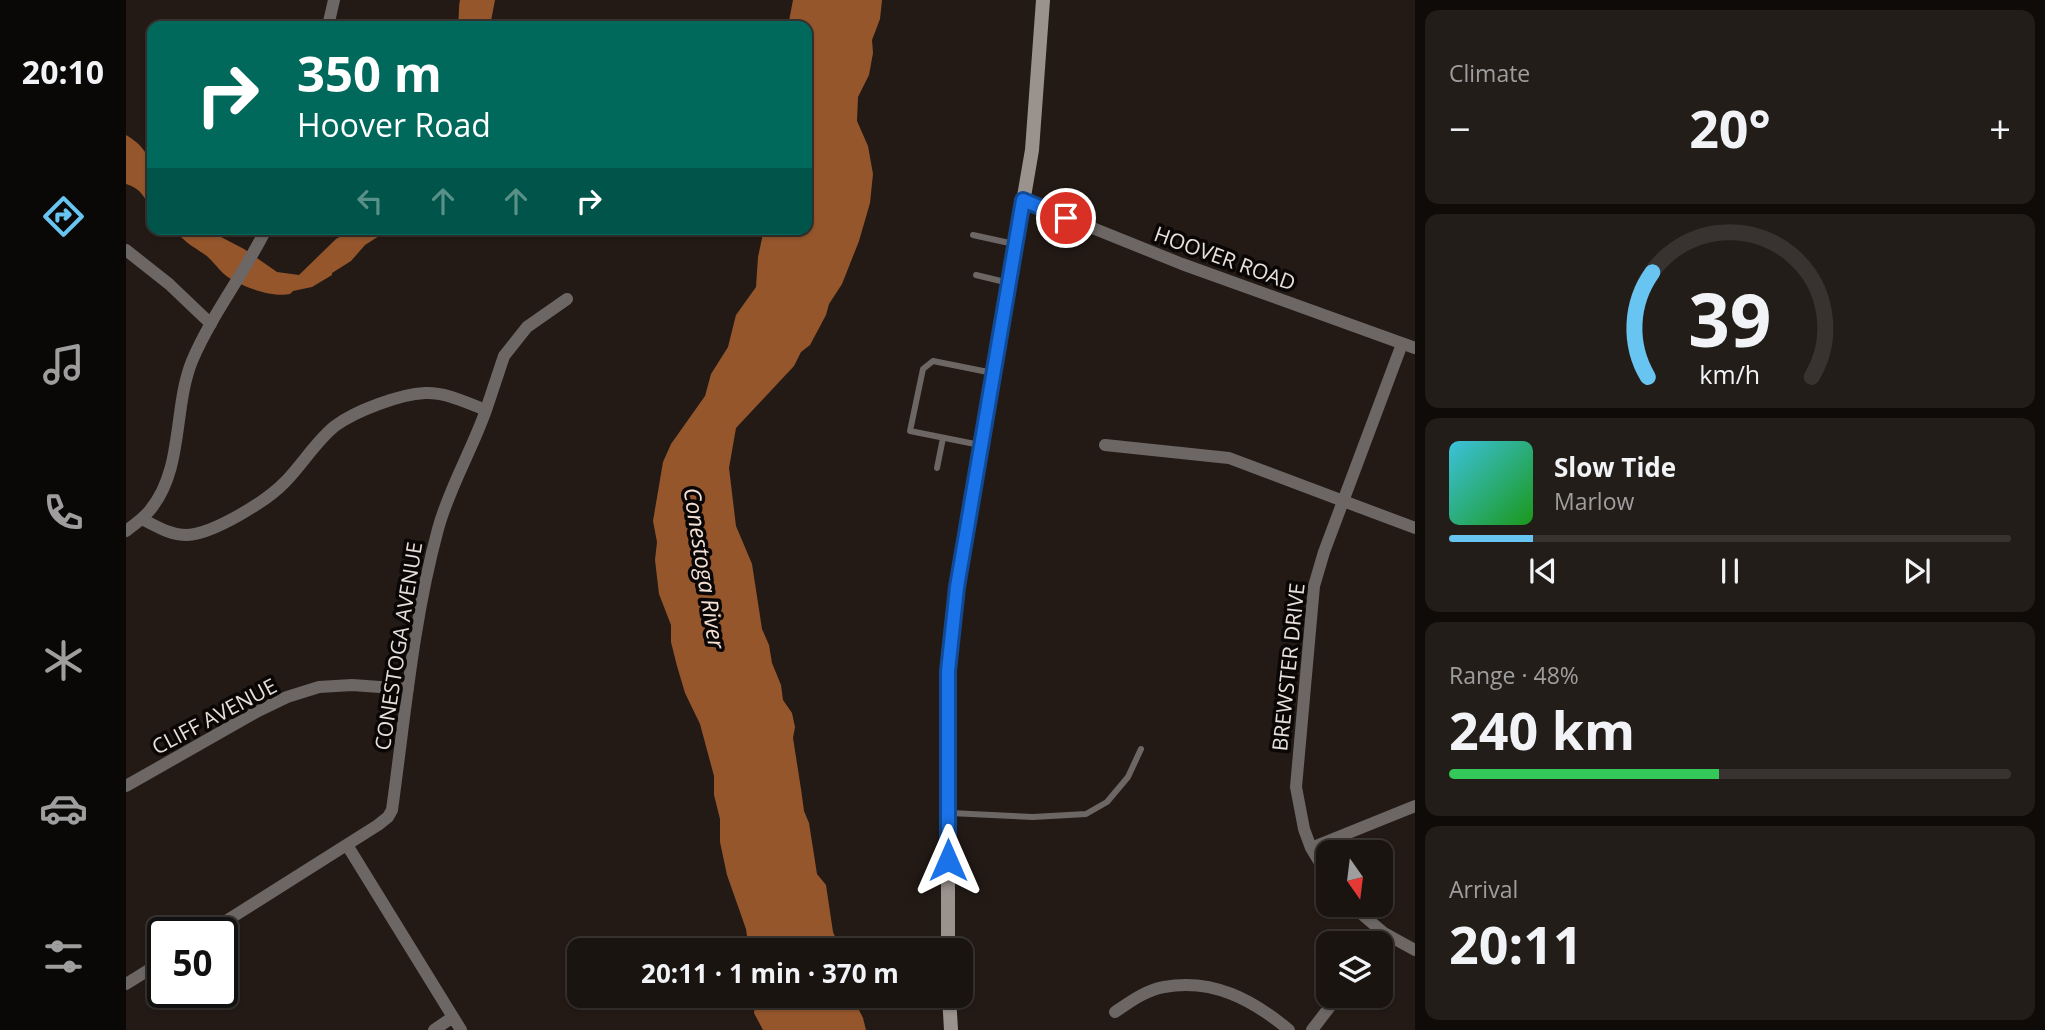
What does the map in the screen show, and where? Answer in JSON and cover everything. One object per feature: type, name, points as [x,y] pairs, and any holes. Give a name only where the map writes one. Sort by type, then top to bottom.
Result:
[{"type":"main road","points":[[948,938],[950,648],[957,587],[1016,244],[1038,98],[1043,0]]},
{"type":"main road","points":[[950,1008],[951,1030]]},
{"type":"street","points":[[329,21],[334,0]]},
{"type":"street","name":"HOOVER ROAD","points":[[1023,200],[1182,264],[1408,346]]},
{"type":"street","points":[[126,531],[142,519],[162,493],[168,478],[189,370],[211,324],[263,235]]},
{"type":"street","points":[[126,250],[169,284],[211,324]]},
{"type":"street","name":"CONESTOGA AVENUE","points":[[232,917],[378,825],[392,810],[417,625],[438,526],[486,410],[503,356],[527,327],[567,299]]},
{"type":"street","name":"BREWSTER DRIVE","points":[[1316,856],[1304,829],[1296,787],[1314,586],[1343,500],[1408,346]]},
{"type":"street","points":[[142,519],[172,533],[188,535],[234,517],[265,500],[284,484],[335,426],[405,396],[441,394],[486,410]]},
{"type":"street","points":[[1105,445],[1229,458],[1415,528]]},
{"type":"street","name":"CLIFF AVENUE","points":[[126,786],[287,697],[319,687],[352,685],[408,689]]},
{"type":"street","points":[[1311,848],[1415,806]]},
{"type":"street","points":[[347,845],[461,1030]]},
{"type":"street","points":[[1362,917],[1375,931]]},
{"type":"street","points":[[1393,942],[1415,950]]},
{"type":"street","points":[[126,984],[147,971]]},
{"type":"street","points":[[1115,1012],[1138,997],[1163,987],[1212,987],[1236,994],[1267,1011],[1289,1030]]},
{"type":"street","points":[[1312,1030],[1329,1008]]},
{"type":"street","points":[[434,1030],[453,1017]]},
{"type":"lane","points":[[973,235],[1016,244]]},
{"type":"lane","points":[[976,275],[1009,283]]},
{"type":"lane","points":[[982,445],[910,432],[923,369],[933,362],[993,373]]},
{"type":"lane","points":[[937,468],[943,438]]},
{"type":"lane","points":[[948,813],[1032,817],[1086,814],[1107,802],[1128,778],[1141,749]]},
{"type":"water","points":[[460,0],[495,0],[491,21],[458,19]]},
{"type":"water","name":"Conestoga River","points":[[793,0],[882,0],[880,19],[872,40],[873,53],[869,75],[858,97],[857,121],[868,146],[873,174],[870,203],[859,241],[826,315],[810,345],[801,352],[794,366],[736,428],[729,468],[736,526],[752,564],[762,629],[781,685],[783,700],[792,713],[804,811],[809,823],[817,874],[826,885],[836,938],[747,938],[727,875],[720,842],[714,776],[700,724],[685,693],[671,642],[671,625],[659,594],[655,560],[657,542],[653,521],[663,462],[671,444],[705,396],[711,374],[728,347],[736,315],[756,287],[763,235],[812,235],[812,21],[789,21]]},
{"type":"water","points":[[126,135],[137,142],[147,155],[147,202],[139,191],[126,184]]},
{"type":"water","points":[[180,235],[219,235],[277,272],[299,275],[343,235],[381,235],[365,245],[351,261],[332,275],[312,287],[283,295],[256,290],[238,283],[221,272],[207,256]]},
{"type":"water","points":[[755,1008],[858,1008],[866,1030],[763,1030],[754,1013]]},
{"type":"route","points":[[948,860],[948,671],[952,625],[1023,200],[1066,218]]}]
